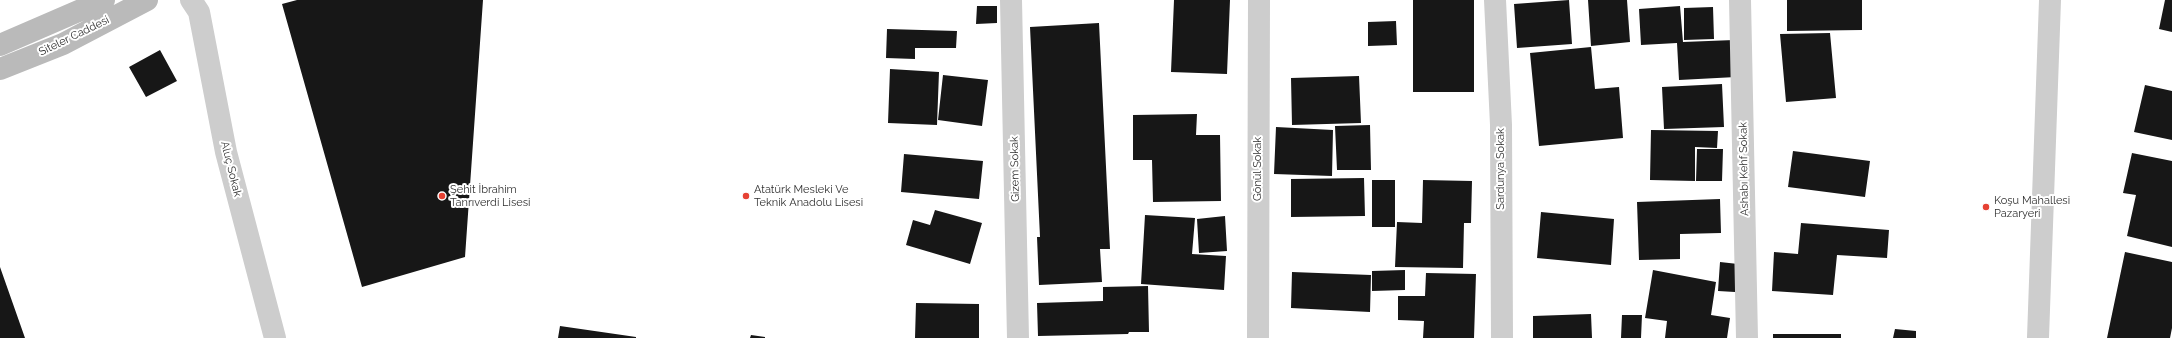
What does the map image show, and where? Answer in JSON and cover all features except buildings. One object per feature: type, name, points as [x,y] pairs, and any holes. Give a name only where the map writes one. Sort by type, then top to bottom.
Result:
[{"type":"main road","name":"Siteler Caddesi","points":[[0,45],[104,0]]},
{"type":"main road","name":"Siteler Caddesi","points":[[0,69],[63,44],[147,0]]},
{"type":"street","name":"Aluç Sokak","points":[[191,0],[199,12],[226,152],[275,338]]},
{"type":"street","name":"Gizem Sokak","points":[[1011,0],[1018,338]]},
{"type":"street","name":"Gönül Sokak","points":[[1258,338],[1259,0]]},
{"type":"street","name":"Sardunya Sokak","points":[[1495,0],[1502,125],[1502,338]]},
{"type":"street","name":"Ashabı Kehf Sokak","points":[[1740,0],[1747,338]]},
{"type":"street","points":[[2038,338],[2050,0]]},
{"type":"place","name":"Şehit İbrahim Tanrıverdi Lisesi","points":[[442,196]]},
{"type":"place","name":"Atatürk Mesleki Ve Teknik Anadolu Lisesi","points":[[746,196]]},
{"type":"place","name":"Koşu Mahallesi Pazaryeri","points":[[1986,207]]}]
